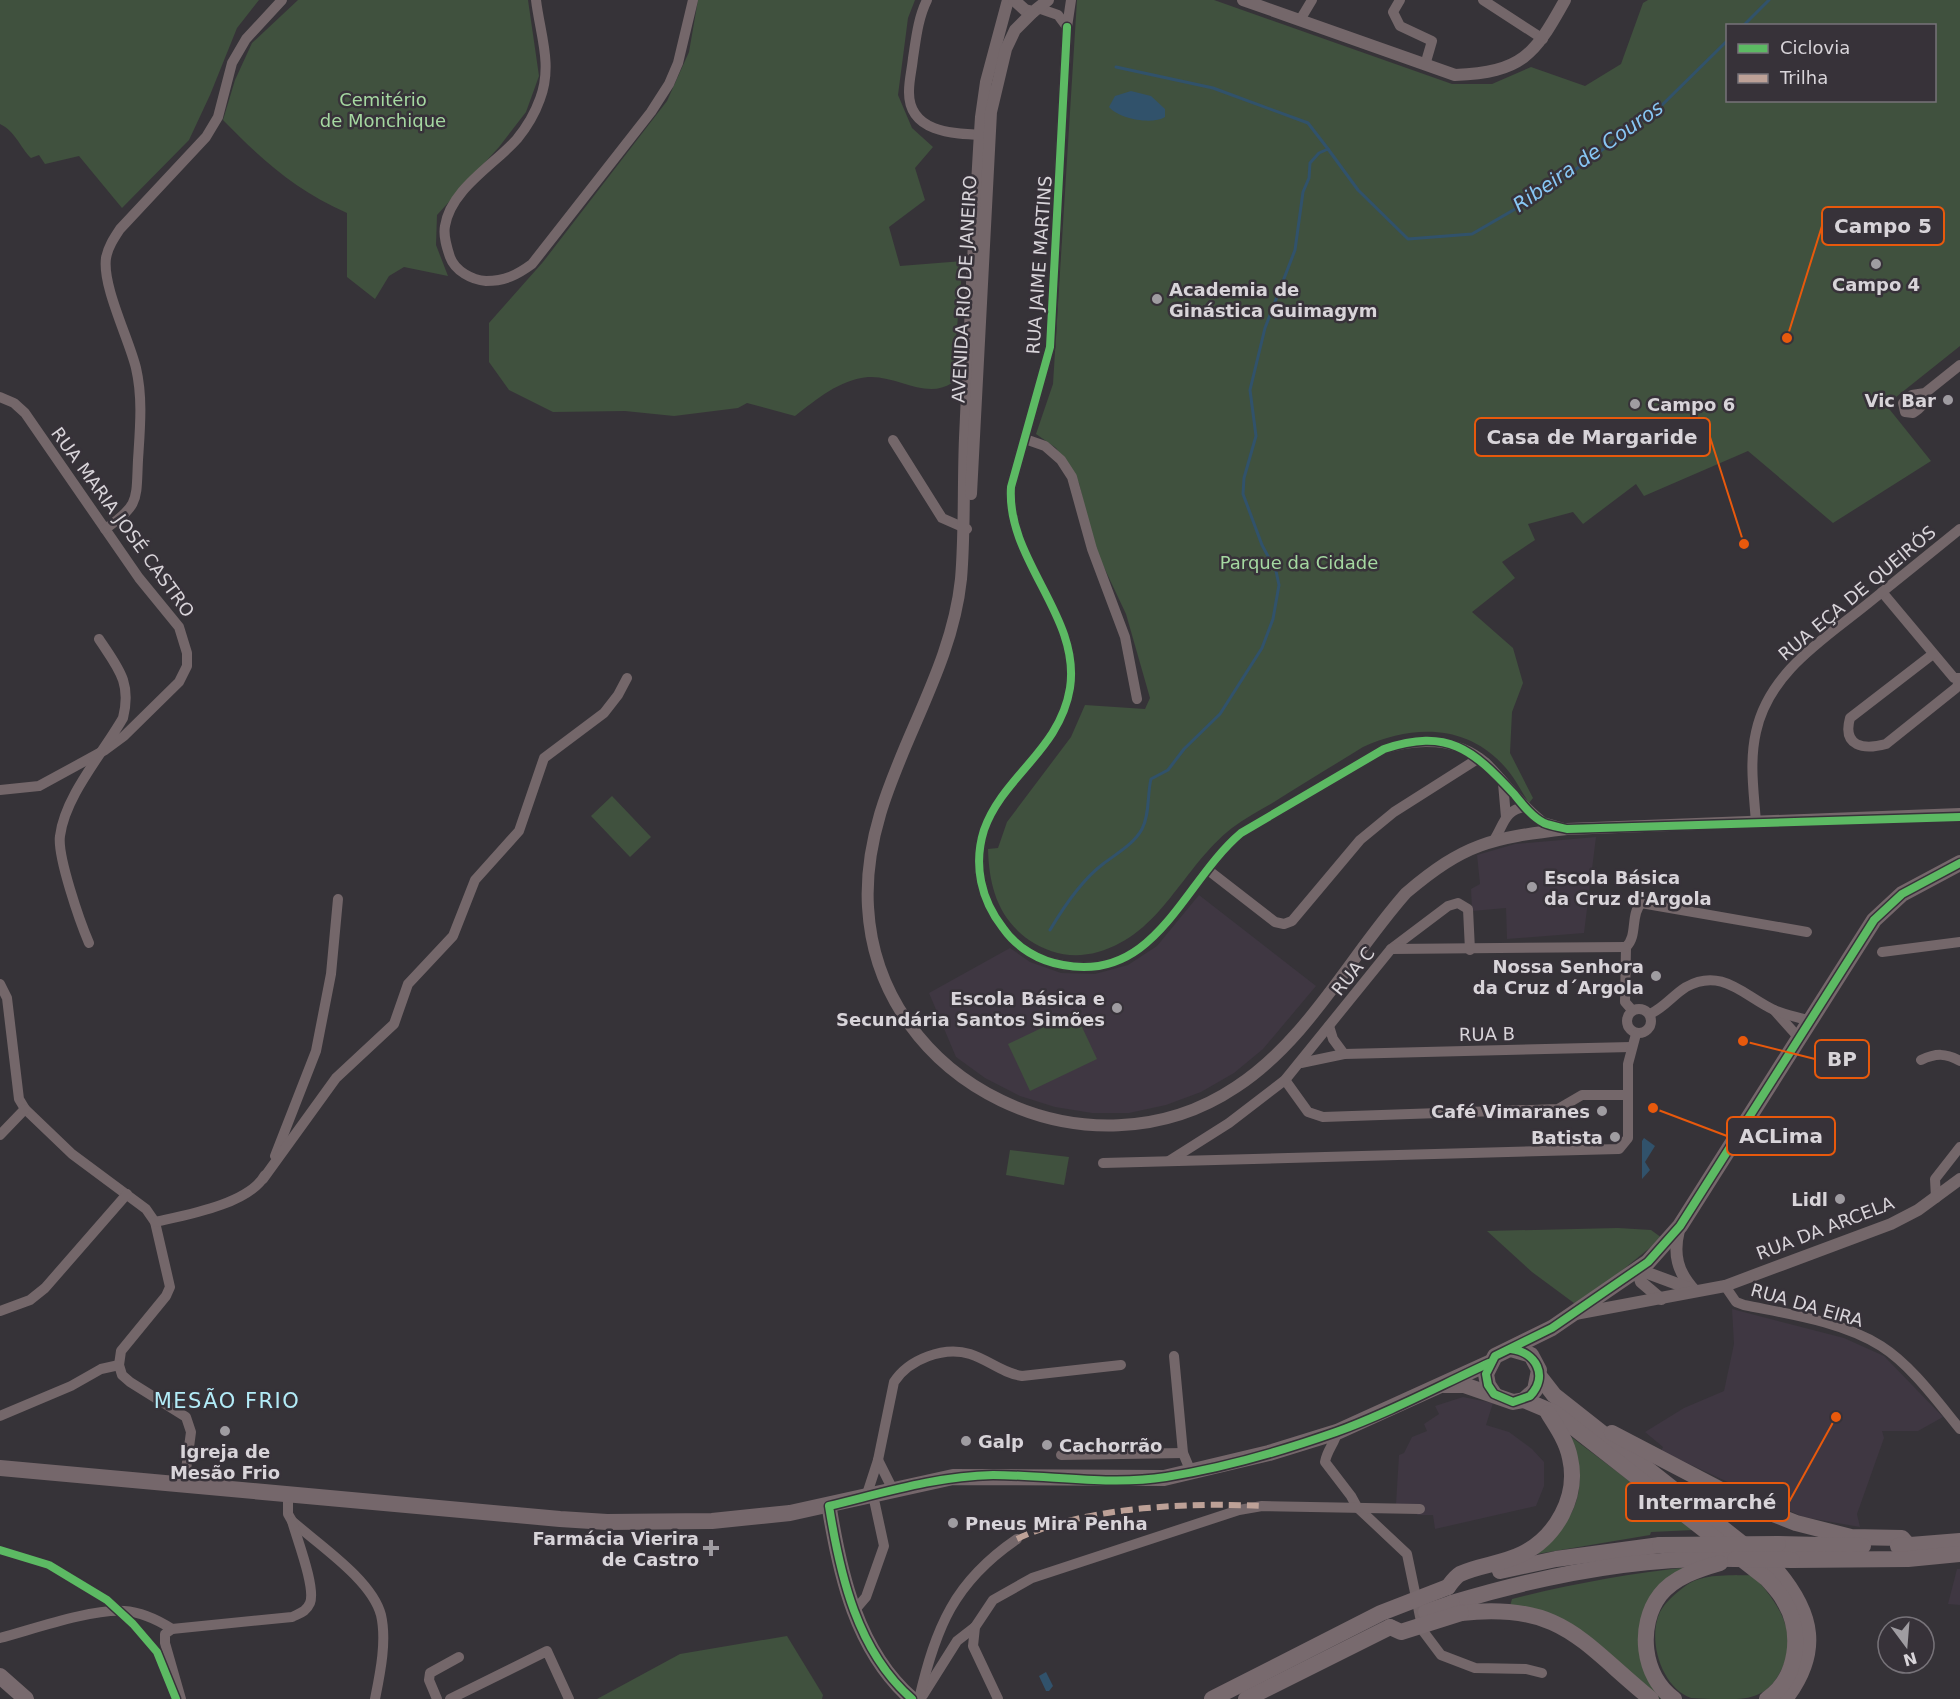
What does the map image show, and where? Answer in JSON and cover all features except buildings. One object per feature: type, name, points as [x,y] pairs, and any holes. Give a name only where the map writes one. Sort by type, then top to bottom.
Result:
[{"type":"highway","points":[[1538,1370],[1554,1395],[1584,1417],[1618,1448],[1778,1571],[1797,1594],[1806,1614],[1809,1638],[1805,1662],[1796,1684],[1785,1699]]},
{"type":"highway","points":[[1524,1400],[1555,1413],[1767,1579],[1784,1601],[1792,1619],[1796,1641],[1793,1660],[1786,1678],[1767,1699]]},
{"type":"highway","points":[[1453,1601],[1459,1575],[1498,1563],[1539,1544],[1552,1530],[1570,1498],[1571,1459],[1565,1441],[1545,1410]]},
{"type":"highway","points":[[1584,1417],[1750,1504],[1796,1523],[1851,1537],[1902,1538],[1909,1546]]},
{"type":"highway","points":[[1246,1699],[1389,1627],[1401,1632],[1500,1571],[1556,1559],[1660,1545],[1909,1546],[1960,1541]]},
{"type":"highway","points":[[1212,1699],[1381,1613],[1453,1601],[1556,1575],[1651,1560],[1698,1563],[1736,1558],[1908,1559],[1960,1554]]},
{"type":"highway","points":[[1674,1699],[1655,1679],[1647,1659],[1646,1638],[1649,1617],[1660,1596],[1698,1563]]},
{"type":"highway","points":[[1453,1601],[1488,1610],[1522,1612],[1553,1621],[1579,1635],[1651,1699]]},
{"type":"highway","points":[[0,1676],[26,1699]]},
{"type":"main road","points":[[0,1468],[607,1522],[712,1521],[790,1513],[829,1506],[953,1477],[1164,1478],[1269,1453],[1337,1432],[1489,1363],[1503,1351],[1552,1328],[1648,1262],[1680,1226],[1874,920],[1902,894],[1960,863]]},
{"type":"main road","points":[[1440,1385],[1464,1385],[1513,1402],[1524,1400],[1535,1390],[1538,1370],[1552,1328]]},
{"type":"main road","points":[[1511,1349],[1522,1350],[1538,1370]]},
{"type":"main road","points":[[1489,1363],[1486,1374],[1488,1385],[1494,1394]]},
{"type":"main road","points":[[829,1506],[841,1575],[854,1611],[886,1671],[912,1699]]},
{"type":"street","points":[[105,529],[128,513],[136,496],[140,426],[140,393],[136,367],[108,279],[106,259],[111,242],[120,229],[206,137],[218,117],[232,63],[246,39],[282,0]]},
{"type":"street","points":[[536,0],[547,59],[540,99],[518,138],[452,204],[445,226],[446,245],[452,262],[463,274],[479,281],[499,281],[515,276],[532,264],[651,112],[678,63],[693,0]]},
{"type":"street","points":[[927,0],[918,26],[909,93],[913,111],[934,130],[958,135],[985,135],[986,82],[1008,0]]},
{"type":"street","points":[[1014,0],[1025,10],[1040,7],[1058,15],[1067,27]]},
{"type":"street","name":"RUA JAIME MARTINS","points":[[1071,0],[1067,27],[1050,347],[1011,487],[1010,504],[1016,533],[1063,632],[1070,658],[1070,687],[1058,729],[996,808],[985,829],[979,872],[984,895],[993,916],[1011,939],[1033,955],[1078,968],[1101,966],[1124,960],[1143,948],[1241,833],[1384,748],[1422,741],[1460,747],[1479,758],[1525,807],[1543,822],[1567,829]]},
{"type":"street","points":[[1244,0],[1455,75],[1490,73],[1524,58],[1543,39],[1565,0]]},
{"type":"street","points":[[1300,20],[1312,0]]},
{"type":"street","points":[[1400,0],[1393,12],[1400,26],[1432,41],[1425,65]]},
{"type":"street","points":[[1483,0],[1543,39]]},
{"type":"street","name":"AVENIDA RIO DE JANEIRO","points":[[1040,7],[1015,30],[1006,49],[985,135],[975,427],[961,578],[951,629],[936,677],[881,803],[872,838],[867,877],[868,912],[874,949],[891,994],[915,1031],[942,1063],[969,1084],[1007,1106],[1048,1119],[1082,1124],[1136,1124],[1176,1116],[1237,1087],[1268,1061],[1295,1034],[1406,893],[1452,858],[1501,835],[1567,829],[1958,815]]},
{"type":"street","points":[[1925,393],[1960,365]]},
{"type":"street","name":"RUA MARIA JOSÉ CASTRO","points":[[0,397],[15,403],[25,413],[139,578],[179,627],[188,653],[187,666],[179,682],[124,736],[105,750],[39,786],[0,790]]},
{"type":"street","points":[[1025,439],[1046,446],[1061,460],[1072,477],[1092,549],[1125,636],[1137,699]]},
{"type":"street","points":[[893,440],[942,518],[964,529]]},
{"type":"street","name":"RUA EÇA DE QUEIRÓS","points":[[1756,823],[1752,788],[1752,750],[1756,729],[1772,692],[1800,658],[1960,529]]},
{"type":"street","points":[[1882,592],[1954,678],[1960,679],[1956,688],[1886,744],[1872,748],[1862,747],[1851,740],[1847,730],[1850,718],[1933,654]]},
{"type":"street","points":[[89,943],[62,857],[60,837],[68,809],[123,718],[127,701],[127,687],[122,675],[99,639]]},
{"type":"street","points":[[155,1222],[224,1203],[246,1194],[263,1179],[328,1088],[355,1058],[394,1024],[408,984],[453,936],[475,880],[519,831],[544,758],[604,713],[618,695],[627,678]]},
{"type":"street","points":[[1208,870],[1275,922],[1284,924],[1292,921],[1346,854],[1377,825],[1479,758]]},
{"type":"street","points":[[1501,835],[1506,817],[1503,782]]},
{"type":"street","points":[[1506,817],[1512,810],[1525,807]]},
{"type":"street","points":[[1530,834],[1536,816]]},
{"type":"street","points":[[263,1179],[277,1154],[316,1051],[331,974],[338,899]]},
{"type":"street","points":[[1391,949],[1448,906],[1458,903],[1468,909],[1470,950]]},
{"type":"street","points":[[1632,1010],[1625,1002],[1626,947],[1631,942],[1637,908],[1641,903],[1807,932]]},
{"type":"street","points":[[1882,952],[1960,942]]},
{"type":"street","name":"RUA C","points":[[1169,1161],[1229,1123],[1285,1080],[1391,949],[1626,947]]},
{"type":"street","points":[[1650,1014],[1660,1010],[1686,987],[1710,979],[1730,982],[1774,1010],[1810,1021]]},
{"type":"street","points":[[0,984],[7,998],[19,1099],[25,1109],[72,1154],[146,1209],[155,1222],[170,1287],[166,1296],[121,1351],[119,1365],[122,1375],[130,1382],[186,1417],[191,1432],[184,1485]]},
{"type":"street","points":[[1642,1009],[1650,1014],[1651,1024],[1645,1032],[1636,1034],[1628,1028],[1626,1018],[1632,1010],[1642,1009]]},
{"type":"street","points":[[1774,1010],[1799,1038]]},
{"type":"street","points":[[1329,1026],[1333,1039],[1344,1054]]},
{"type":"street","points":[[1103,1163],[1619,1149],[1628,1138],[1631,1047],[1636,1034]]},
{"type":"street","name":"RUA B","points":[[1301,1063],[1344,1054],[1631,1047]]},
{"type":"street","points":[[1921,1060],[1945,1054],[1960,1061]]},
{"type":"street","points":[[1285,1080],[1308,1112],[1323,1117],[1558,1109],[1582,1095],[1628,1095]]},
{"type":"street","points":[[0,1135],[25,1109]]},
{"type":"street","points":[[1936,1198],[1935,1179],[1960,1147]]},
{"type":"street","name":"RUA DA ARCELA","points":[[1573,1314],[1725,1286],[1891,1224],[1936,1198],[1960,1179]]},
{"type":"street","points":[[0,1311],[30,1300],[45,1288],[127,1194]]},
{"type":"street","points":[[1680,1226],[1675,1255],[1678,1269],[1695,1291]]},
{"type":"street","points":[[1637,1269],[1695,1291]]},
{"type":"street","points":[[1637,1269],[1641,1282],[1661,1299]]},
{"type":"street","name":"RUA DA EIRA","points":[[1725,1286],[1736,1302],[1830,1325],[1882,1346],[1906,1368],[1960,1430]]},
{"type":"street","points":[[854,1611],[866,1597],[884,1546],[870,1496],[894,1382],[902,1370],[922,1359],[946,1351],[970,1354],[1008,1374],[1022,1376],[1121,1365]]},
{"type":"street","points":[[1174,1356],[1183,1452],[1191,1472]]},
{"type":"street","points":[[0,1416],[71,1386],[101,1369],[119,1365]]},
{"type":"street","points":[[1337,1432],[1335,1440],[1326,1452],[1325,1462],[1351,1496],[1356,1507],[1407,1554],[1423,1631],[1441,1655],[1475,1668],[1526,1669],[1542,1673]]},
{"type":"street","points":[[1061,1455],[1183,1452]]},
{"type":"street","points":[[1077,1478],[1080,1462],[1086,1455]]},
{"type":"street","points":[[878,1460],[893,1490]]},
{"type":"street","points":[[181,1699],[165,1643],[165,1634],[172,1629],[292,1617],[305,1611],[311,1602],[311,1589],[288,1514],[288,1495]]},
{"type":"street","points":[[920,1699],[957,1641],[975,1628],[993,1600],[1032,1578],[1221,1514],[1262,1506],[1420,1509]]},
{"type":"street","points":[[292,1521],[365,1585],[375,1600],[381,1616],[382,1641],[375,1699]]},
{"type":"street","points":[[920,1699],[932,1648],[947,1611],[986,1563],[1017,1539]]},
{"type":"street","points":[[0,1638],[95,1614],[119,1611],[158,1620],[172,1629]]},
{"type":"street","points":[[975,1628],[974,1646],[998,1699]]},
{"type":"street","points":[[450,1699],[547,1651],[569,1699]]},
{"type":"street","points":[[437,1699],[429,1680],[430,1673],[459,1657]]},
{"type":"shaded area","name":"Escola Básica da Cruz d'Argola","points":[[1596,837],[1584,933],[1507,939],[1506,908],[1472,911],[1471,889],[1480,884],[1477,855],[1515,844]]},
{"type":"shaded area","name":"Escola Básica e Secundária Santos Simões","points":[[1199,895],[1316,986],[1263,1049],[1234,1073],[1201,1092],[1166,1105],[1129,1113],[1092,1113],[1055,1107],[1020,1096],[985,1078],[956,1057],[929,993],[1010,948],[1030,962],[1061,973],[1095,974],[1128,965],[1157,946]]},
{"type":"shaded area","points":[[1732,1309],[1844,1338],[1884,1356],[1943,1417],[1918,1431],[1882,1431],[1884,1438],[1857,1514],[1860,1527],[1803,1517],[1661,1451],[1663,1447],[1645,1432],[1684,1408],[1724,1391],[1734,1344]]},
{"type":"shaded area","points":[[1463,1397],[1493,1403],[1486,1425],[1509,1432],[1532,1449],[1544,1462],[1544,1486],[1536,1506],[1435,1529],[1433,1515],[1417,1515],[1419,1506],[1396,1504],[1399,1455],[1404,1453],[1412,1437],[1427,1431],[1424,1424],[1439,1414],[1435,1406]]},
{"type":"shaded area","points":[[1957,1569],[1960,1569],[1960,1605],[1948,1604]]},
{"type":"green space","points":[[0,0],[259,0],[237,28],[189,140],[122,208],[79,156],[45,164],[39,155],[31,158],[14,135],[0,124]]},
{"type":"green space","name":"Cemitério de Monchique","points":[[298,0],[528,0],[539,76],[526,112],[499,147],[437,215],[436,245],[448,276],[404,267],[389,276],[375,299],[347,277],[347,213],[311,194],[280,173],[223,120],[235,80],[252,43]]},
{"type":"green space","points":[[698,0],[915,0],[908,18],[898,95],[912,128],[933,147],[915,168],[925,200],[889,227],[900,266],[963,261],[952,383],[942,388],[932,389],[879,377],[857,379],[829,391],[795,416],[747,403],[738,408],[674,416],[625,411],[553,412],[509,390],[489,362],[489,323],[543,262],[667,101],[689,52]]},
{"type":"green space","name":"Parque da Cidade","points":[[1077,0],[1214,0],[1452,84],[1492,84],[1531,67],[1585,86],[1621,64],[1643,3],[1648,0],[1960,0],[1960,346],[1886,405],[1931,461],[1833,523],[1748,451],[1644,496],[1636,484],[1583,524],[1573,512],[1528,524],[1535,540],[1502,562],[1515,578],[1472,612],[1513,648],[1523,683],[1512,712],[1510,753],[1533,798],[1529,803],[1505,767],[1473,742],[1438,732],[1400,735],[1363,747],[1237,824],[1199,861],[1155,915],[1139,931],[1120,943],[1098,952],[1071,955],[1053,952],[1029,940],[1010,922],[997,900],[990,876],[988,849],[998,848],[1007,822],[1071,737],[1085,705],[1145,709],[1150,698],[1126,614],[1094,546],[1079,483],[1056,448],[1036,434],[1053,384]]},
{"type":"green space","points":[[612,796],[651,837],[630,857],[591,816]]},
{"type":"green space","points":[[1075,1012],[1097,1059],[1030,1091],[1008,1044]]},
{"type":"green space","points":[[1010,1150],[1069,1157],[1064,1185],[1006,1175]]},
{"type":"green space","points":[[1618,1228],[1651,1230],[1662,1238],[1578,1306],[1532,1272],[1487,1231]]},
{"type":"green space","points":[[1570,1436],[1694,1530],[1651,1532],[1650,1535],[1537,1554],[1562,1527],[1576,1501],[1579,1472]]},
{"type":"green space","points":[[1691,1567],[1643,1615],[1667,1699],[1661,1699],[1624,1667],[1510,1606],[1512,1599],[1556,1589],[1624,1576]]},
{"type":"green space","points":[[1753,1575],[1776,1605],[1786,1627],[1788,1651],[1780,1673],[1770,1687],[1750,1697],[1742,1699],[1691,1698],[1672,1684],[1659,1661],[1655,1635],[1656,1623],[1662,1608],[1677,1592],[1697,1580],[1720,1576]]},
{"type":"green space","points":[[787,1636],[823,1695],[822,1699],[597,1699],[680,1654]]},
{"type":"water","points":[[1131,91],[1151,96],[1165,109],[1165,117],[1144,121],[1136,120],[1120,115],[1109,107],[1115,96]]},
{"type":"water","points":[[1644,1138],[1655,1146],[1645,1162],[1650,1170],[1642,1179],[1642,1141]]},
{"type":"water","points":[[1046,1672],[1053,1686],[1049,1691],[1046,1691],[1039,1676]]},
{"type":"waterway","name":"Ribeira de Couros","points":[[1745,24],[1769,0]]},
{"type":"waterway","name":"Ribeira de Couros","points":[[1050,930],[1067,903],[1088,878],[1139,834],[1146,817],[1151,779],[1168,770],[1184,749],[1220,714],[1262,648],[1273,619],[1279,585],[1276,571],[1262,545],[1243,494],[1244,478],[1256,436],[1250,390],[1265,328],[1295,250],[1303,192],[1309,178],[1310,163],[1319,153],[1328,149],[1358,190],[1408,239],[1472,234],[1548,190],[1661,106],[1726,42]]},
{"type":"waterway","name":"Ribeira de Couros","points":[[1116,67],[1213,88],[1308,123],[1328,149]]},
{"type":"marked path","points":[[1017,1539],[1043,1528],[1104,1513],[1170,1506],[1262,1506]]},
{"type":"cycle path","points":[[1067,27],[1050,347],[1011,487],[1013,514],[1020,539],[1065,636],[1070,662],[1070,688],[1064,710],[1055,729],[993,811],[984,830],[979,856],[981,882],[989,906],[1015,942],[1037,957],[1063,965],[1095,967],[1122,959],[1145,944],[1165,924],[1221,853],[1241,833],[1384,749],[1406,743],[1442,742],[1471,754],[1499,778],[1535,817],[1547,824],[1567,829],[1960,817]]},
{"type":"cycle path","points":[[1511,1349],[1520,1351],[1533,1360],[1539,1373],[1539,1381],[1530,1396],[1513,1402],[1494,1394],[1488,1385],[1486,1374],[1495,1356],[1552,1328],[1648,1262],[1680,1226],[1874,920],[1902,894],[1960,863]]},
{"type":"cycle path","points":[[912,1699],[893,1680],[864,1635],[846,1585],[829,1506],[951,1478],[1015,1475],[1123,1480],[1166,1477],[1209,1469],[1274,1452],[1356,1425],[1489,1363]]},
{"type":"cycle path","points":[[0,1550],[49,1565],[107,1600],[133,1624],[157,1652],[176,1699]]},
{"type":"place","name":"Campo 4","points":[[1876,264]]},
{"type":"place","name":"Academia de Ginástica Guimagym","points":[[1157,299]]},
{"type":"place","name":"Campo 5","points":[[1787,338]]},
{"type":"place","name":"Vic Bar","points":[[1948,400]]},
{"type":"place","name":"Campo 6","points":[[1635,404]]},
{"type":"place","name":"Casa de Margaride","points":[[1744,544]]},
{"type":"place","name":"Escola Básica da Cruz d'Argola","points":[[1532,887]]},
{"type":"place","name":"Nossa Senhora da Cruz d´Argola","points":[[1656,976]]},
{"type":"place","name":"Escola Básica e Secundária Santos Simões","points":[[1117,1008]]},
{"type":"place","name":"BP","points":[[1743,1041]]},
{"type":"place","name":"ACLima","points":[[1653,1108]]},
{"type":"place","name":"Café Vimaranes","points":[[1602,1111]]},
{"type":"place","name":"Batista","points":[[1615,1137]]},
{"type":"place","name":"Lidl","points":[[1840,1199]]},
{"type":"place","name":"Intermarché","points":[[1836,1417]]},
{"type":"place","name":"Igreja de Mesão Frio","points":[[225,1431]]},
{"type":"place","name":"Galp","points":[[966,1441]]},
{"type":"place","name":"Cachorrão","points":[[1047,1445]]},
{"type":"place","name":"Pneus Mira Penha","points":[[953,1523]]},
{"type":"place","name":"Farmácia Vierira de Castro","points":[[711,1548]]},
{"type":"district","name":"MESÃO FRIO","points":[[227,1401]]}]
